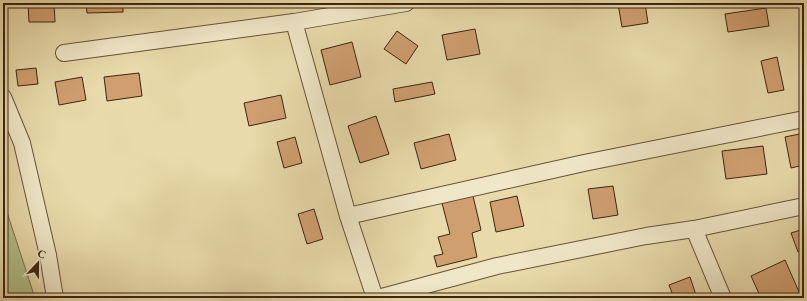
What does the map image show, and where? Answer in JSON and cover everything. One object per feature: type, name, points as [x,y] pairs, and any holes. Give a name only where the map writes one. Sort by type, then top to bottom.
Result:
[{"type":"street","points":[[64,53],[294,22],[406,3]]},
{"type":"street","points":[[294,22],[348,216],[377,298],[497,266],[646,236],[694,229],[804,206]]},
{"type":"street","points":[[3,97],[22,143],[48,256],[55,298]]},
{"type":"street","points":[[348,216],[584,163],[804,119]]},
{"type":"street","points":[[694,229],[723,298]]},
{"type":"green space","points":[[3,200],[35,298],[3,298]]},
{"type":"building","points":[[28,3],[54,3],[55,22],[29,22]]},
{"type":"building","points":[[86,3],[123,3],[123,12],[87,13]]},
{"type":"building","points":[[645,3],[648,23],[622,27],[618,4]]},
{"type":"building","points":[[766,8],[769,26],[728,32],[725,14]]},
{"type":"building","points":[[475,29],[480,54],[447,60],[442,35]]},
{"type":"building","points":[[397,31],[418,46],[406,64],[384,49]]},
{"type":"building","points":[[352,42],[361,77],[330,85],[321,50]]},
{"type":"building","points":[[777,57],[784,90],[768,93],[761,61]]},
{"type":"building","points":[[36,68],[38,84],[18,86],[16,70]]},
{"type":"building","points":[[139,73],[142,96],[107,101],[104,77]]},
{"type":"building","points":[[82,77],[86,100],[59,105],[55,82]]},
{"type":"building","points":[[432,82],[435,94],[395,102],[393,89]]},
{"type":"building","points":[[281,95],[286,118],[249,126],[244,103]]},
{"type":"building","points":[[376,116],[389,154],[360,163],[348,126]]},
{"type":"building","points":[[804,133],[804,165],[791,168],[785,137]]},
{"type":"building","points":[[449,134],[456,160],[421,169],[414,143]]},
{"type":"building","points":[[295,137],[302,163],[284,168],[277,142]]},
{"type":"building","points":[[763,146],[767,174],[726,179],[722,151]]},
{"type":"building","points":[[613,186],[618,215],[593,219],[588,189]]},
{"type":"building","points":[[473,196],[481,230],[472,233],[477,257],[437,267],[434,256],[443,254],[438,237],[450,234],[442,203]]},
{"type":"building","points":[[517,196],[524,226],[496,232],[490,202]]},
{"type":"building","points":[[314,209],[323,239],[307,244],[298,214]]},
{"type":"building","points":[[804,229],[804,249],[798,252],[791,233]]},
{"type":"building","points":[[785,260],[800,294],[792,298],[761,298],[751,276]]},
{"type":"building","points":[[690,277],[697,298],[674,298],[669,285]]}]
